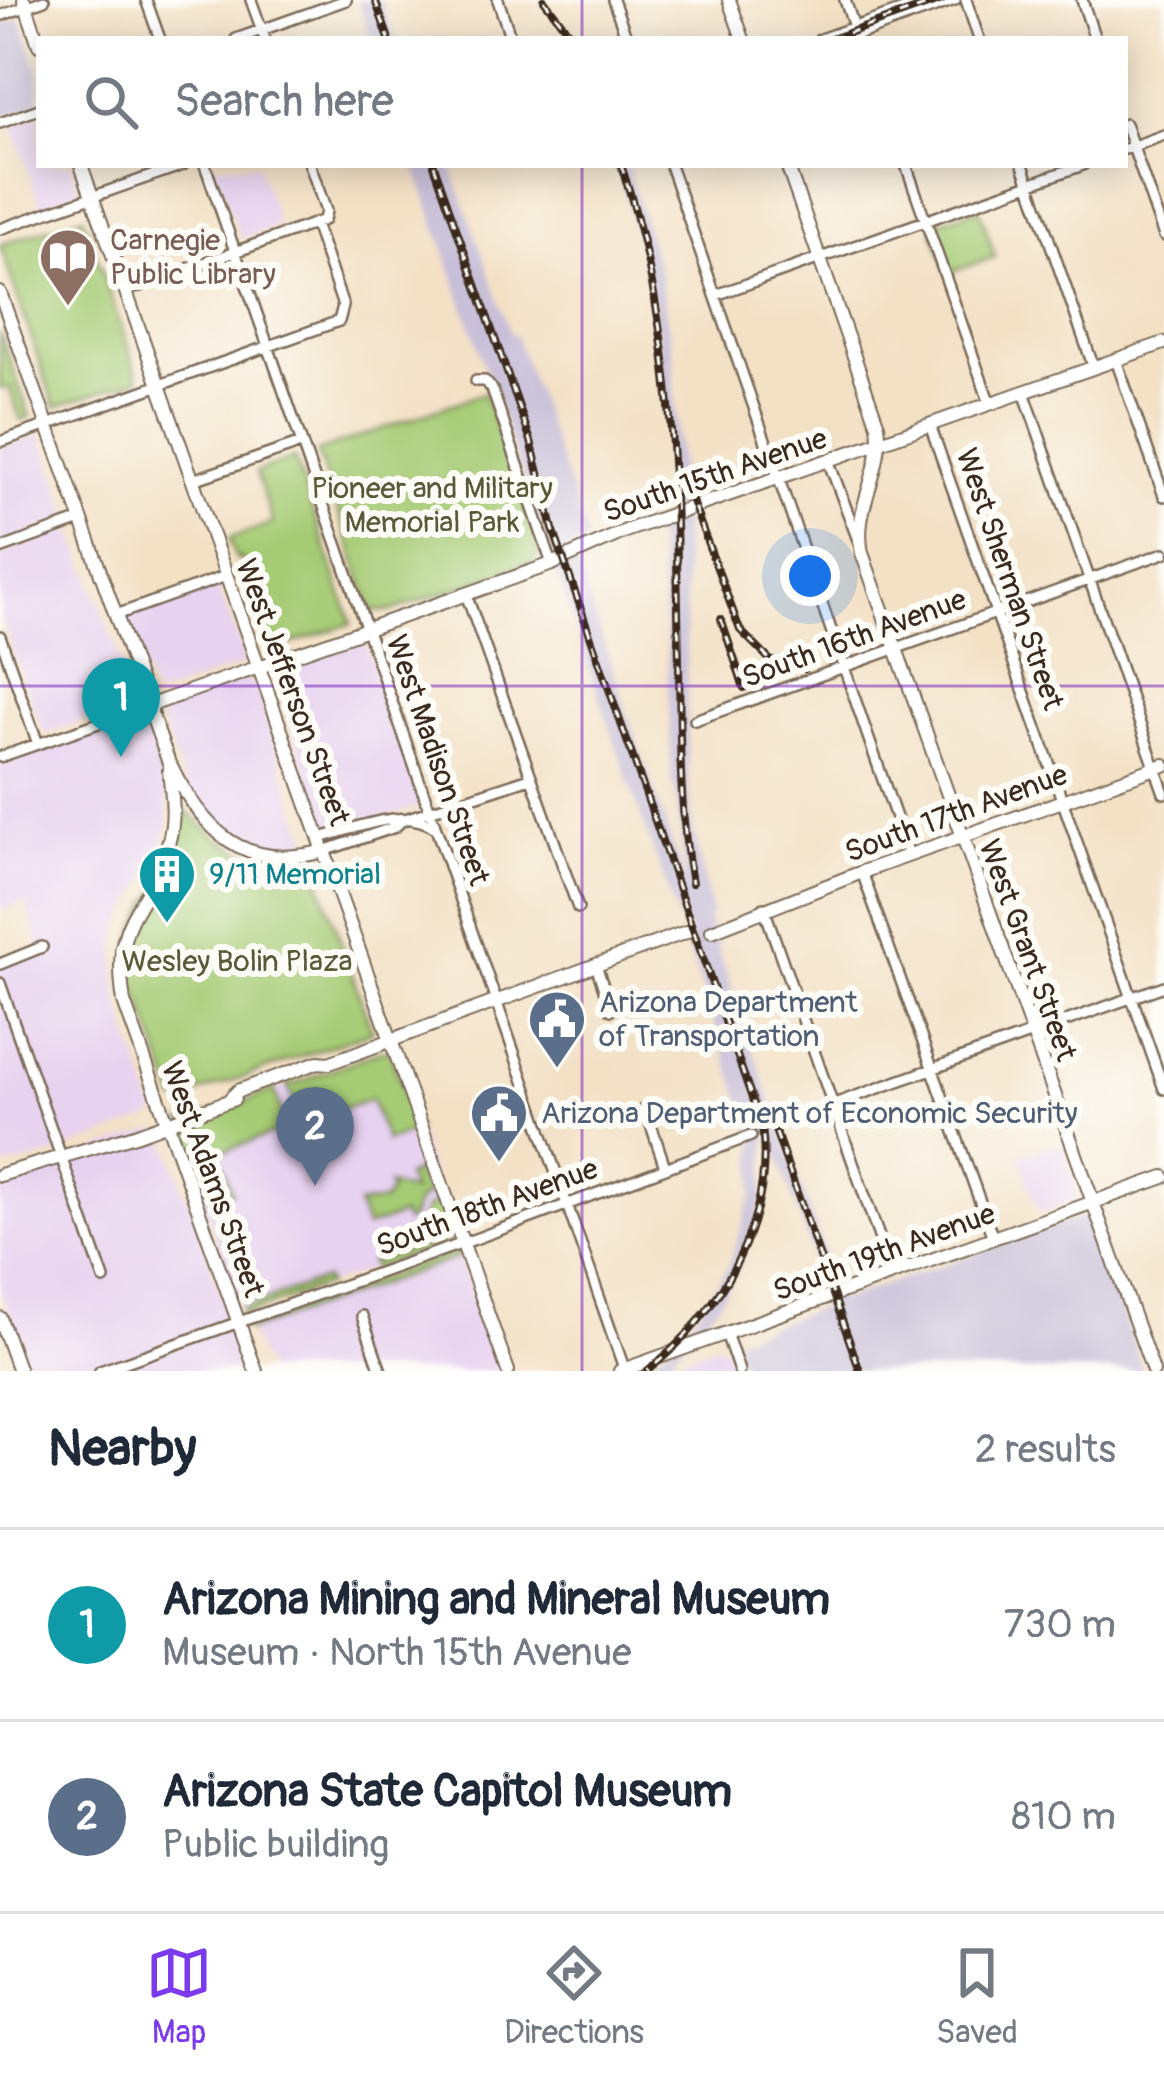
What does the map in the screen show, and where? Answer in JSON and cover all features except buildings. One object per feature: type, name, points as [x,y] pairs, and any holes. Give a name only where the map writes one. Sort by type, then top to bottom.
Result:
[{"type":"main road","points":[[729,0],[741,36]]},
{"type":"main road","points":[[25,3],[36,36]]},
{"type":"main road","name":"West Jefferson Street","points":[[82,168],[508,1371]]},
{"type":"main road","name":"West Grant Street","points":[[788,168],[874,410],[880,442],[876,470],[859,516],[860,544],[1153,1371]]},
{"type":"main road","points":[[0,293],[169,763],[193,808],[225,839],[273,857],[298,858],[322,845]]},
{"type":"main road","name":"South 15th Avenue","points":[[148,706],[552,564],[607,538],[1164,343]]},
{"type":"main road","name":"West Adams Street","points":[[169,763],[175,809],[172,829],[165,854],[126,925],[120,947],[124,1002],[256,1371]]},
{"type":"main road","name":"South 17th Avenue","points":[[710,927],[1160,767]]},
{"type":"main road","points":[[0,1175],[230,1099],[238,1091],[318,1062],[329,1063],[425,1033],[687,935]]},
{"type":"main road","name":"South 19th Avenue","points":[[623,1370],[1164,1177]]},
{"type":"main road","points":[[0,1318],[19,1371]]},
{"type":"street","points":[[0,16],[25,3],[44,0]]},
{"type":"street","points":[[146,0],[159,36]]},
{"type":"street","points":[[251,0],[263,35],[346,0]]},
{"type":"street","points":[[498,0],[510,36]]},
{"type":"street","points":[[613,0],[626,36]]},
{"type":"street","points":[[845,0],[858,33]]},
{"type":"street","points":[[858,33],[932,0]]},
{"type":"street","points":[[858,33],[956,0]]},
{"type":"street","points":[[965,0],[978,36]]},
{"type":"street","points":[[1082,0],[1094,36]]},
{"type":"street","points":[[0,123],[36,111]]},
{"type":"street","points":[[1164,135],[1129,148],[1164,236]]},
{"type":"street","points":[[0,229],[174,168]]},
{"type":"street","name":"West Madison Street","points":[[206,168],[623,1370]]},
{"type":"street","points":[[126,291],[326,218],[311,168]]},
{"type":"street","points":[[671,168],[909,855]]},
{"type":"street","name":"West Sherman Street","points":[[907,168],[990,404]]},
{"type":"street","points":[[1024,168],[1094,368]]},
{"type":"street","points":[[716,295],[1075,168]]},
{"type":"street","points":[[0,442],[335,323],[343,306],[315,224]]},
{"type":"street","points":[[1116,360],[1164,496]]},
{"type":"street","points":[[476,382],[485,381],[492,389],[552,564]]},
{"type":"street","points":[[1024,392],[1160,767],[1164,793]]},
{"type":"street","name":"West Sherman Street","points":[[930,425],[1164,1089]]},
{"type":"street","points":[[193,481],[302,443]]},
{"type":"street","name":"West Grant Street","points":[[828,460],[860,544]]},
{"type":"street","points":[[0,549],[81,520]]},
{"type":"street","name":"South 16th Avenue","points":[[695,720],[1164,554]]},
{"type":"street","points":[[116,615],[226,576]]},
{"type":"street","points":[[466,594],[578,908]]},
{"type":"street","points":[[0,636],[38,744]]},
{"type":"street","points":[[0,757],[148,706]]},
{"type":"street","points":[[322,845],[395,827],[402,820],[530,778]]},
{"type":"street","points":[[402,820],[420,819],[435,827]]},
{"type":"street","points":[[862,872],[993,1238]]},
{"type":"street","points":[[764,908],[892,1274]]},
{"type":"street","points":[[0,964],[42,947]]},
{"type":"street","points":[[597,968],[611,1010]]},
{"type":"street","points":[[0,983],[104,1279]]},
{"type":"street","points":[[834,1104],[1164,986]]},
{"type":"street","points":[[645,1107],[665,1168]]},
{"type":"street","name":"South 18th Avenue","points":[[100,1371],[134,1365],[239,1322],[751,1136]]},
{"type":"street","points":[[362,1316],[381,1371]]},
{"type":"street","points":[[726,1333],[739,1371]]},
{"type":"shaded area","points":[[380,0],[394,36],[370,36],[358,1]]},
{"type":"shaded area","points":[[21,20],[36,63],[36,105],[0,118],[0,25]]},
{"type":"shaded area","points":[[36,116],[36,168],[72,168],[80,190],[41,206],[12,124]]},
{"type":"shaded area","points":[[215,168],[259,168],[278,225],[240,238]]},
{"type":"shaded area","points":[[416,168],[452,168],[511,335],[515,334],[588,540],[571,547],[686,884],[672,784],[666,635],[655,528],[668,523],[664,448],[669,447],[669,440],[655,310],[618,168],[628,168],[659,272],[673,354],[684,547],[689,786],[712,916],[707,918],[841,1300],[1085,1216],[1143,1371],[744,1371],[736,1346],[739,1337],[830,1304],[768,1128],[763,1197],[734,1279],[665,1364],[657,1371],[639,1371],[673,1342],[728,1266],[753,1193],[755,1139],[687,946],[692,943],[686,927],[681,928]]},
{"type":"shaded area","points":[[41,435],[70,517],[0,544],[0,448]]},
{"type":"shaded area","points":[[72,529],[135,700],[44,734],[0,616],[0,555]]},
{"type":"shaded area","points":[[217,585],[246,663],[153,694],[127,618]]},
{"type":"shaded area","points":[[359,640],[365,643],[421,801],[418,807],[333,831],[324,822],[272,674],[277,668]]},
{"type":"shaded area","points":[[246,679],[254,683],[311,849],[283,854],[236,841],[209,821],[183,780],[160,716],[162,710]]},
{"type":"shaded area","points":[[133,718],[142,721],[167,793],[168,825],[156,861],[122,924],[116,981],[156,1116],[0,1169],[0,961],[40,946],[25,902],[0,910],[0,765]]},
{"type":"shaded area","points":[[382,1050],[390,1052],[454,1239],[243,1315],[177,1128],[180,1122]]},
{"type":"shaded area","points":[[156,1130],[164,1133],[248,1371],[29,1371],[0,1290],[0,1181]]},
{"type":"shaded area","points":[[1061,1142],[1078,1194],[1073,1201],[1039,1213],[1019,1156]]},
{"type":"shaded area","points":[[457,1251],[497,1371],[267,1371],[246,1325]]},
{"type":"shaded area","points":[[717,1345],[725,1347],[733,1371],[657,1371],[667,1362]]},
{"type":"green space","points":[[979,208],[995,257],[948,273],[933,230],[936,223]]},
{"type":"green space","points":[[83,216],[139,379],[55,407],[0,245]]},
{"type":"green space","points":[[0,332],[30,417],[21,420],[9,387],[0,389]]},
{"type":"green space","name":"Pioneer and Military Memorial Park","points":[[484,393],[540,551],[535,561],[391,611],[373,611],[317,452]]},
{"type":"green space","points":[[294,458],[352,623],[270,651],[244,582],[250,580],[242,558],[236,559],[229,539],[273,523],[256,472]]},
{"type":"green space","name":"Wesley Bolin Plaza","points":[[187,811],[244,852],[277,861],[312,860],[372,1031],[176,1101],[130,969],[130,953],[139,924],[175,856]]},
{"type":"green space","points":[[382,1050],[390,1052],[417,1130],[386,1141],[371,1099],[303,1123],[287,1084]]},
{"type":"green space","points":[[274,1089],[286,1129],[219,1153],[232,1192],[210,1200],[183,1121]]},
{"type":"green space","points":[[416,1171],[427,1195],[416,1203],[411,1219],[405,1222],[402,1215],[366,1227],[358,1205],[384,1201],[388,1185],[412,1192],[406,1177]]},
{"type":"green space","points":[[443,1204],[452,1231],[415,1244],[412,1237],[420,1229],[425,1209]]},
{"type":"green space","points":[[451,1234],[452,1241],[373,1268],[371,1262]]},
{"type":"green space","points":[[457,1251],[460,1257],[248,1331],[246,1325]]},
{"type":"green space","points":[[325,1279],[327,1285],[243,1315],[241,1309]]},
{"type":"tunnel","points":[[689,939],[712,931]]},
{"type":"railway","points":[[375,0],[388,36]]},
{"type":"railway","points":[[544,0],[572,36]]},
{"type":"railway","points":[[840,36],[942,0]]},
{"type":"railway","points":[[435,168],[531,441],[553,529],[762,1127],[759,1197],[736,1263],[697,1322],[647,1371]]},
{"type":"railway","points":[[622,168],[653,288],[670,412],[681,774],[692,883]]},
{"type":"railway","points":[[682,474],[740,630],[770,660],[804,669]]},
{"type":"railway","points":[[721,619],[744,688]]},
{"type":"railway","points":[[770,1116],[860,1371]]},
{"type":"place","name":"Carnegie Public Library","points":[[68,308]]},
{"type":"place","name":"Arizona Mining and Mineral Museum","points":[[121,757]]},
{"type":"place","name":"9/11 Memorial","points":[[167,925]]},
{"type":"place","name":"Arizona Department of Transportation","points":[[557,1070]]},
{"type":"place","name":"Arizona Department of Economic Security","points":[[499,1164]]},
{"type":"place","name":"Arizona State Capitol Museum","points":[[315,1186]]}]
